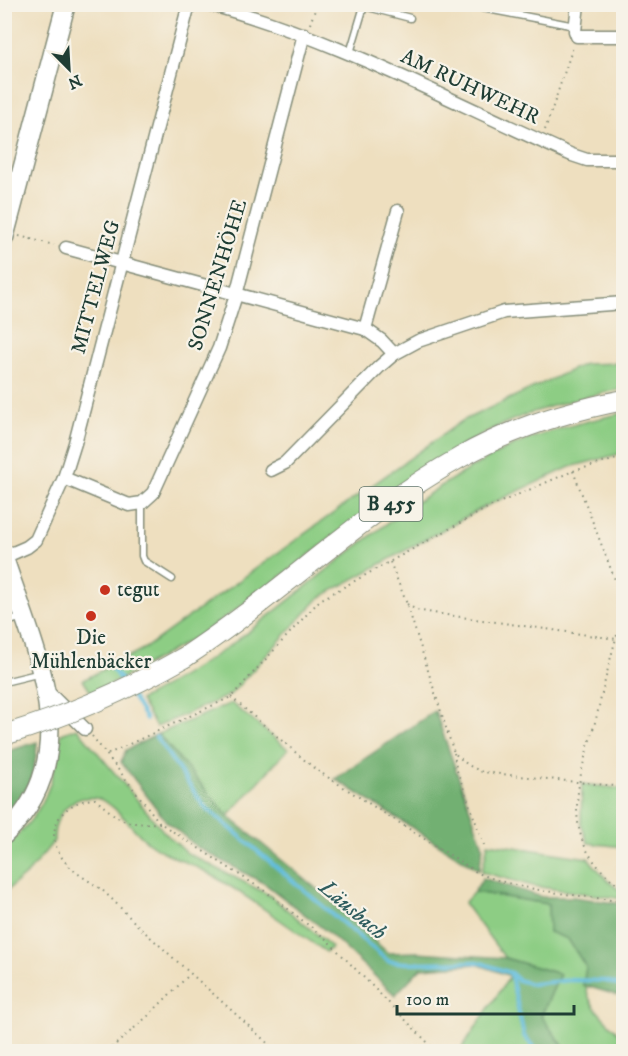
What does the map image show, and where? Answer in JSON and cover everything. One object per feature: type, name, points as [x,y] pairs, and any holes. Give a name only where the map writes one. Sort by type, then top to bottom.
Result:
[{"type":"main road","name":"B 455","points":[[4,735],[73,712],[111,696],[185,657],[248,614],[403,495],[461,457],[546,420],[624,399]]},
{"type":"street","points":[[5,234],[66,4]]},
{"type":"street","name":"MITTELWEG","points":[[4,558],[36,540],[64,478],[123,264],[189,4]]},
{"type":"street","name":"AM RUHWEHR","points":[[208,4],[276,23],[304,34],[541,142],[587,160],[624,160]]},
{"type":"street","points":[[578,4],[576,31],[624,36]]},
{"type":"street","name":"SONNENHÖHE","points":[[142,503],[153,493],[214,359],[236,296],[304,34]]},
{"type":"street","points":[[365,330],[398,211]]},
{"type":"street","points":[[66,248],[365,330],[382,341],[394,354]]},
{"type":"street","points":[[271,470],[285,463],[394,354],[444,330],[504,312],[624,303]]},
{"type":"street","points":[[64,478],[129,505],[142,503]]},
{"type":"street","points":[[4,558],[47,691],[51,732],[44,773],[26,811],[4,835]]},
{"type":"street","points":[[47,691],[85,729]]},
{"type":"lane","points":[[350,53],[364,6],[410,18]]},
{"type":"lane","points":[[482,8],[576,31]]},
{"type":"lane","points":[[142,503],[142,556],[144,561],[172,579]]},
{"type":"lane","points":[[4,623],[24,617]]},
{"type":"lane","points":[[4,682],[41,673]]},
{"type":"path","points":[[304,34],[314,17],[317,4]]},
{"type":"path","points":[[541,142],[576,31]]},
{"type":"path","points":[[5,234],[66,248]]},
{"type":"path","points":[[108,754],[231,697],[320,600],[489,507],[573,471],[624,457]]},
{"type":"path","points":[[573,471],[624,603]]},
{"type":"path","points":[[390,562],[407,604],[454,753],[456,768],[484,845]]},
{"type":"path","points":[[407,604],[416,610],[433,613],[616,639]]},
{"type":"path","points":[[624,612],[580,782],[577,812],[581,836],[590,856],[609,879],[624,889]]},
{"type":"path","points":[[231,697],[315,769],[478,873],[500,882],[624,902]]},
{"type":"path","points":[[85,729],[108,754],[160,823],[269,894],[326,939],[436,1051]]},
{"type":"path","points":[[454,753],[468,765],[482,771],[624,787]]},
{"type":"path","points":[[160,823],[132,825],[119,819],[95,799],[84,800],[72,803],[63,811],[57,822],[55,837],[62,858],[72,868],[102,890],[190,974],[277,1052]]},
{"type":"path","points":[[107,1052],[148,1016],[190,974]]},
{"type":"green space","points":[[623,363],[623,389],[550,406],[481,435],[445,456],[377,503],[278,579],[197,636],[92,694],[83,680],[145,648],[462,421],[584,364]]},
{"type":"green space","points":[[623,413],[623,453],[570,467],[484,507],[319,598],[230,695],[156,727],[140,700],[192,671],[228,646],[407,509],[478,464],[515,445],[568,426]]},
{"type":"green space","points":[[231,703],[288,749],[228,816],[158,734]]},
{"type":"green space","points":[[435,711],[483,846],[479,870],[335,779]]},
{"type":"green space","points":[[77,728],[164,832],[187,853],[269,895],[332,947],[326,952],[223,882],[158,849],[144,839],[109,804],[95,798],[77,800],[64,809],[56,824],[54,841],[29,872],[5,892],[5,846],[30,822],[45,796],[55,767],[61,734]]},
{"type":"green space","points":[[158,734],[228,816],[318,890],[388,953],[417,952],[505,958],[560,974],[541,1016],[567,1051],[536,1051],[523,1036],[510,976],[477,964],[421,968],[395,995],[330,934],[265,884],[197,847],[166,821],[121,762],[126,750]]},
{"type":"green space","points":[[37,742],[32,776],[5,825],[5,752]]},
{"type":"green space","points":[[582,784],[623,789],[623,847],[588,843],[581,824]]},
{"type":"green space","points":[[488,843],[588,858],[607,880],[623,893],[623,899],[533,886],[482,872]]},
{"type":"green space","points":[[483,878],[542,897],[573,897],[623,904],[623,997],[583,985],[586,967],[568,939],[549,932],[548,904],[474,892]]},
{"type":"green space","points":[[474,892],[548,904],[549,932],[568,939],[586,967],[585,979],[590,999],[594,1007],[623,1038],[623,1049],[567,1051],[541,1017],[560,974],[505,958],[464,903]]},
{"type":"green space","points":[[510,976],[523,1036],[536,1051],[459,1052]]},
{"type":"waterway","points":[[109,665],[123,683]]},
{"type":"waterway","points":[[129,692],[146,719]]},
{"type":"waterway","name":"Läusbach","points":[[156,737],[204,806],[388,961],[405,963],[478,962],[511,973],[518,980],[532,984],[571,980],[606,981],[624,987]]},
{"type":"waterway","points":[[511,975],[524,1036],[538,1052]]},
{"type":"place","name":"tegut","points":[[105,590]]},
{"type":"place","name":"Die Mühlenbäcker","points":[[91,616]]}]
